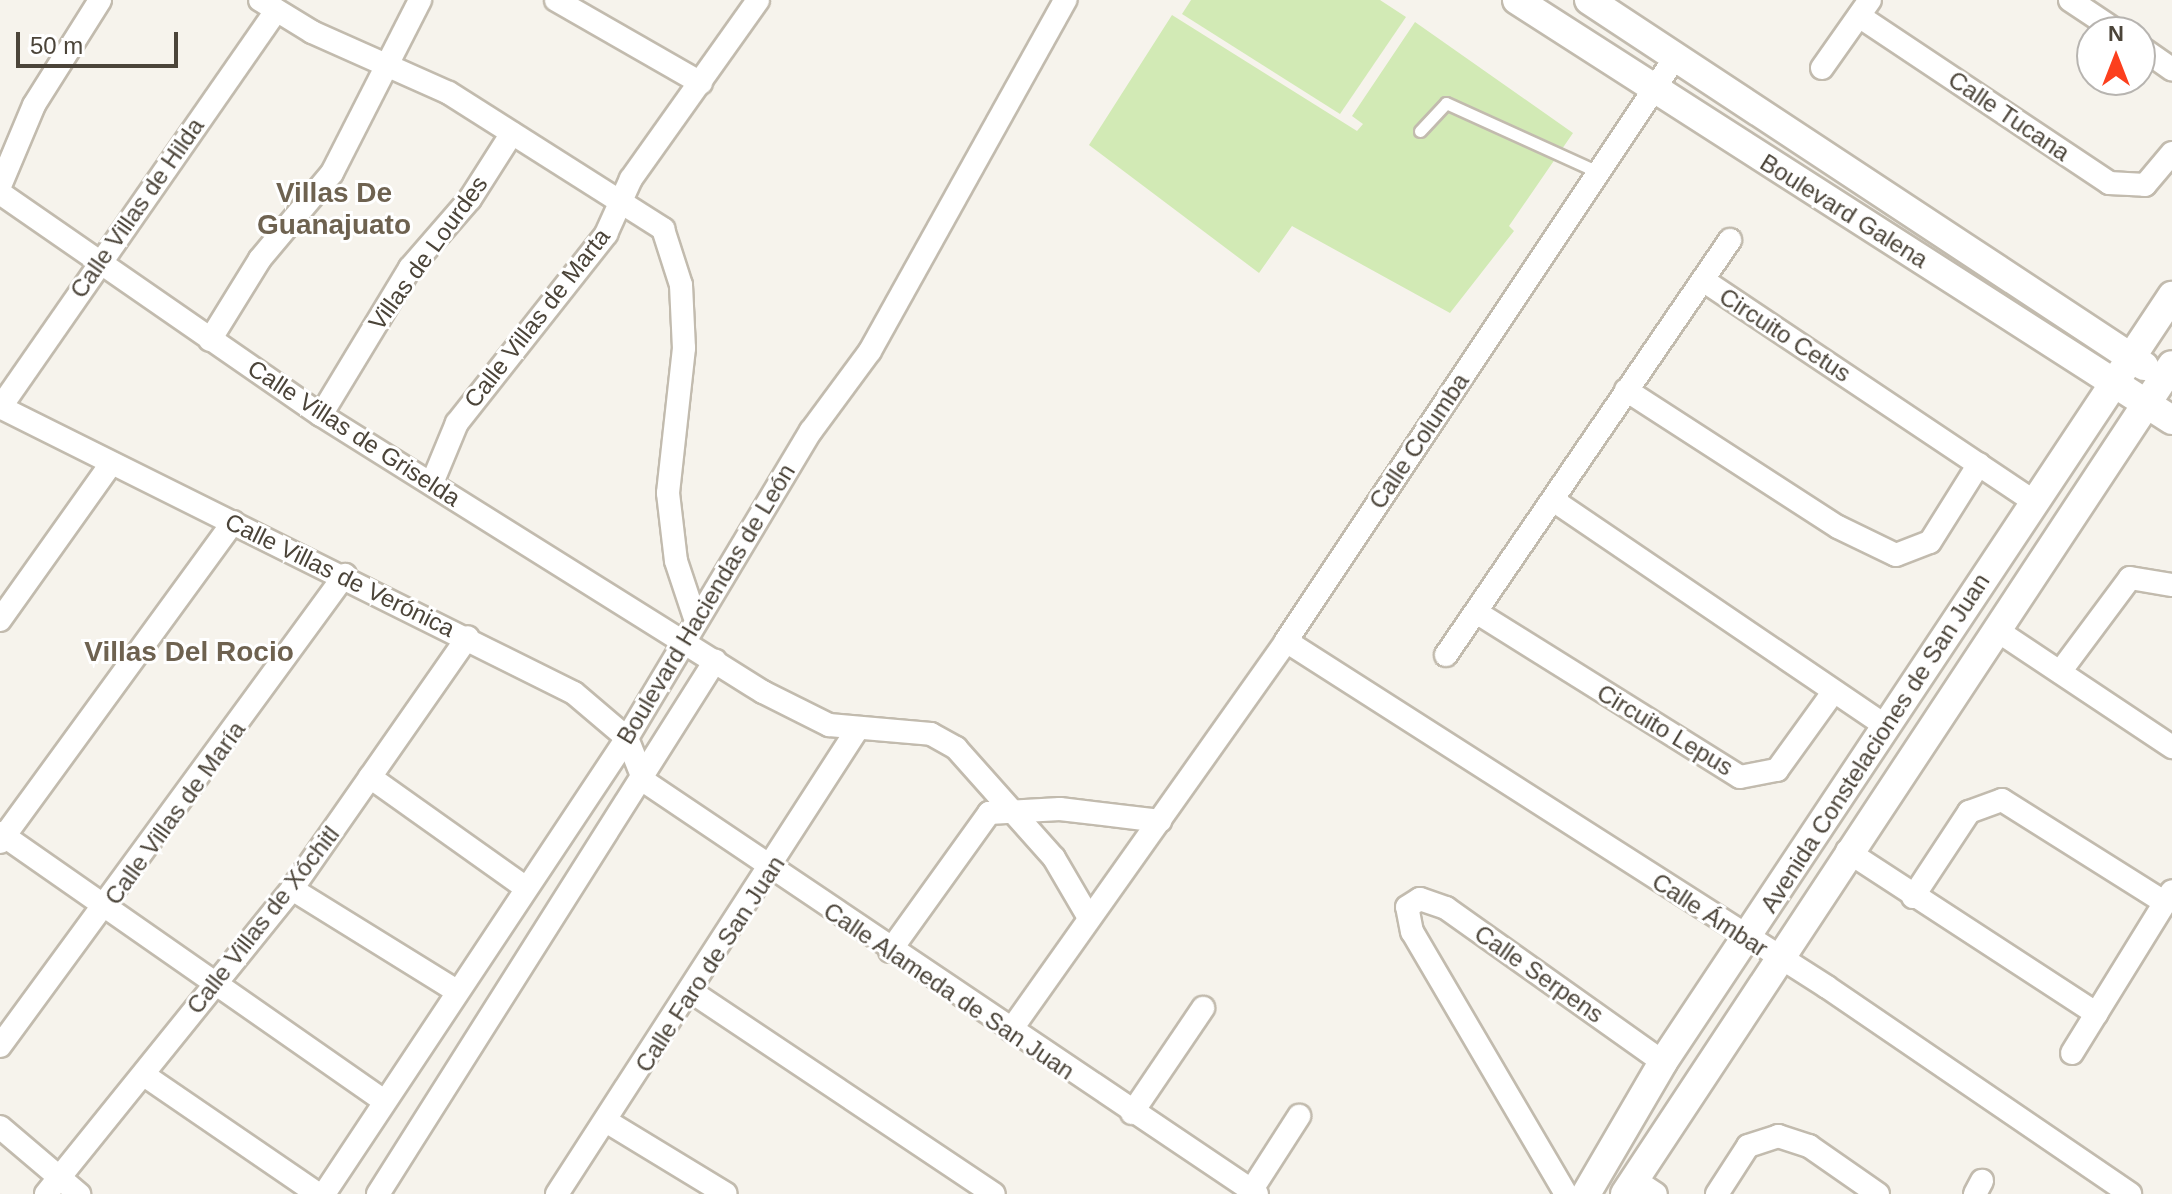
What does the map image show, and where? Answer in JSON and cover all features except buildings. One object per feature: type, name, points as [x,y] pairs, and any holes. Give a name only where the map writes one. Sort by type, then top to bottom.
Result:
[{"type":"street","points":[[0,186],[34,105],[100,0]]},
{"type":"street","points":[[210,340],[260,259],[332,173],[384,65],[420,0]]},
{"type":"street","points":[[556,0],[701,83]]},
{"type":"street","name":"Calle Villas de Marta","points":[[432,483],[457,423],[606,234],[622,196],[758,0]]},
{"type":"street","name":"Boulevard Haciendas de León","points":[[324,1194],[455,990],[627,738],[694,615],[870,351],[1065,0]]},
{"type":"street","name":"Boulevard Galena","points":[[1517,0],[1652,90],[2172,420]]},
{"type":"street","name":"Boulevard Galena","points":[[1589,0],[2131,358],[2169,376]]},
{"type":"street","points":[[2070,0],[2094,16]]},
{"type":"street","points":[[268,5],[384,65],[449,93],[622,196],[663,229],[681,285],[682,385],[668,493],[676,561],[694,615]]},
{"type":"street","name":"Calle Villas de Hilda","points":[[0,407],[268,5]]},
{"type":"street","points":[[1822,68],[1864,8]]},
{"type":"street","name":"Calle Tucana","points":[[1864,8],[2109,183],[2145,185],[2172,153]]},
{"type":"street","name":"Calle Columba","points":[[1011,1030],[1286,641],[1675,58]]},
{"type":"street","name":"Villas de Lourdes","points":[[321,415],[410,268],[470,199],[512,133]]},
{"type":"street","name":"Calle Villas de Griselda","points":[[0,193],[321,415],[678,641],[829,725],[857,730],[931,734],[983,771],[1010,809],[1054,858],[1089,918]]},
{"type":"street","points":[[1703,280],[1730,240]]},
{"type":"street","name":"Circuito Cetus","points":[[1446,655],[1703,280],[2033,501]]},
{"type":"street","name":"Avenida Constelaciones de San Juan","points":[[1586,1194],[1663,1062],[2172,296]]},
{"type":"street","name":"Avenida Constelaciones de San Juan","points":[[1639,1189],[1776,957],[2146,403],[2169,376]]},
{"type":"street","points":[[1626,390],[1838,527],[1896,555],[1930,542],[1979,464]]},
{"type":"street","name":"Calle Villas de Verónica","points":[[0,407],[110,465],[345,575],[574,693],[627,738],[644,781]]},
{"type":"street","points":[[0,620],[110,465]]},
{"type":"street","points":[[1553,500],[1885,726]]},
{"type":"street","points":[[233,522],[1,837],[383,1100]]},
{"type":"street","name":"Calle Villas de María","points":[[0,1046],[106,910],[345,575]]},
{"type":"street","points":[[2060,672],[2130,578],[2172,585]]},
{"type":"street","name":"Circuito Lepus","points":[[1476,612],[1740,777],[1777,770],[1834,691]]},
{"type":"street","points":[[1995,629],[2172,747]]},
{"type":"street","name":"Calle Villas de Xóchitl","points":[[52,1186],[292,889],[468,637]]},
{"type":"street","name":"Calle Ámbar","points":[[1286,641],[1776,957],[2130,1194]]},
{"type":"street","name":"Boulevard Haciendas de León","points":[[378,1194],[644,781],[715,661]]},
{"type":"street","name":"Calle Faro de San Juan","points":[[557,1194],[771,873],[857,730]]},
{"type":"street","points":[[370,777],[525,887]]},
{"type":"street","name":"Calle Alameda de San Juan","points":[[644,781],[771,873],[1252,1193]]},
{"type":"street","points":[[1913,897],[1969,812],[2002,800],[2168,896],[2072,1053]]},
{"type":"street","points":[[890,951],[979,821],[1010,809],[1160,821]]},
{"type":"street","points":[[1847,851],[1913,897],[2097,1014]]},
{"type":"street","points":[[292,889],[455,990]]},
{"type":"street","name":"Calle Serpens","points":[[1566,1194],[1408,923],[1411,902],[1446,908],[1663,1062]]},
{"type":"street","points":[[692,992],[994,1194]]},
{"type":"street","points":[[1132,1113],[1203,1008]]},
{"type":"street","points":[[144,1075],[318,1194]]},
{"type":"street","points":[[1252,1193],[1299,1116]]},
{"type":"street","points":[[606,1121],[726,1194]]},
{"type":"street","points":[[0,1127],[52,1186],[79,1194]]},
{"type":"street","points":[[1717,1194],[1748,1146],[1778,1136],[1809,1146],[1878,1194]]},
{"type":"lane","points":[[1420,131],[1446,103],[1598,172]]},
{"type":"green space","points":[[1191,0],[1380,0],[1406,17],[1340,114],[1182,14]]},
{"type":"green space","points":[[1172,15],[1357,131],[1363,124],[1352,116],[1415,22],[1573,133],[1509,226],[1514,231],[1450,313],[1292,226],[1259,273],[1089,145]]},
{"type":"district","name":"Villas De Guanajuato","points":[[334,209]]},
{"type":"district","name":"Villas Del Rocio","points":[[189,652]]}]
